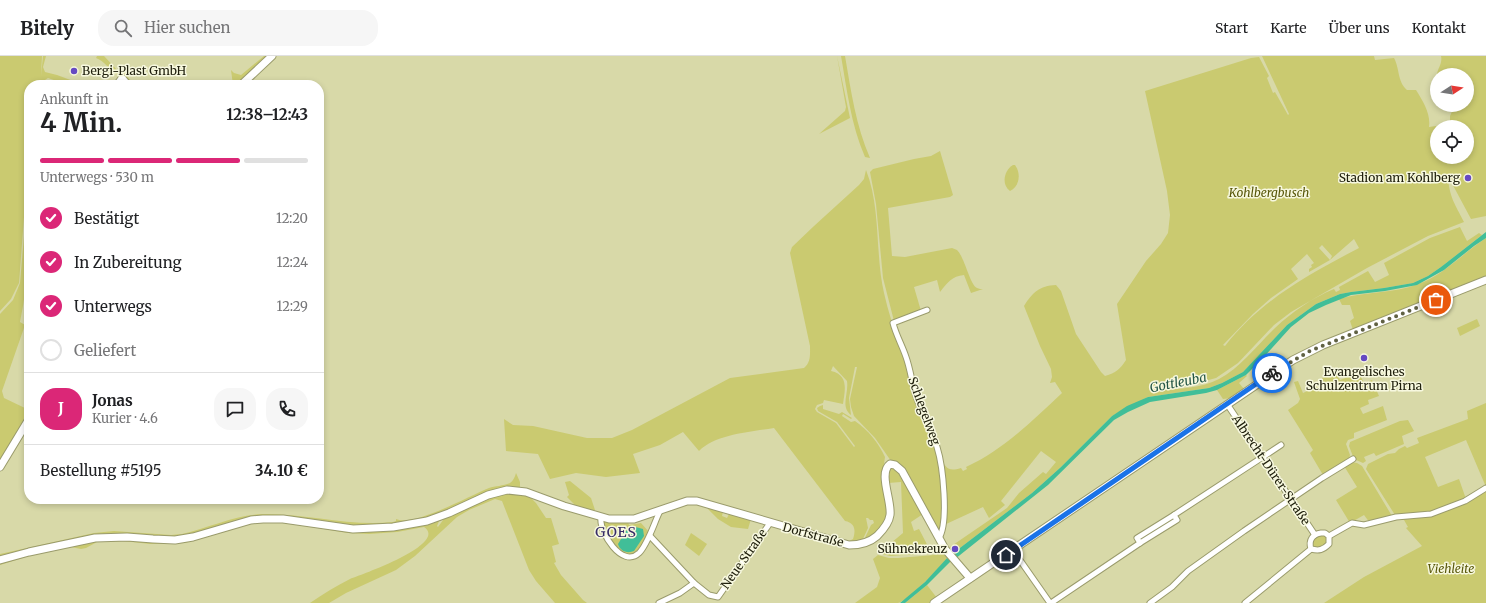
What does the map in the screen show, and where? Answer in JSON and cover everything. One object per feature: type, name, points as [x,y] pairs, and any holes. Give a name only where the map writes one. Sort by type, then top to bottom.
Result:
[{"type":"street","points":[[246,80],[272,56]]},
{"type":"street","points":[[934,603],[1280,368],[1310,351],[1486,280]]},
{"type":"street","name":"Schlegelweg","points":[[927,310],[893,323],[906,357],[917,399],[938,448],[942,472],[944,503],[944,521],[942,533],[939,538]]},
{"type":"street","name":"Albrecht-Dürer-Straße","points":[[1227,404],[1315,535]]},
{"type":"street","points":[[0,467],[24,427]]},
{"type":"street","points":[[1013,550],[1050,603],[1176,520],[1174,515],[1281,444]]},
{"type":"street","points":[[1150,603],[1172,587],[1188,571],[1290,498],[1353,459]]},
{"type":"street","name":"Dorfstraße","points":[[0,560],[29,552],[95,538],[127,537],[153,540],[175,540],[193,537],[251,520],[283,519],[353,528],[393,527],[427,521],[449,513],[488,495],[507,490],[526,492],[601,518],[634,519],[687,501],[697,501],[849,545],[858,545],[876,537],[884,529],[890,515],[890,506],[884,474],[886,467],[890,464],[895,465],[902,471],[939,538]]},
{"type":"street","points":[[1245,603],[1311,549],[1318,550],[1324,548],[1330,541],[1329,536],[1352,523],[1364,525],[1396,517],[1431,514],[1465,501],[1486,488]]},
{"type":"street","points":[[601,518],[601,527],[617,551],[623,556],[633,556],[639,553],[650,536],[660,511]]},
{"type":"street","name":"Neue Straße","points":[[694,583],[709,595],[719,596],[770,523]]},
{"type":"street","name":"Albrecht-Dürer-Straße","points":[[1311,549],[1310,542],[1315,535],[1323,533],[1329,536]]},
{"type":"street","points":[[650,536],[694,583],[680,593],[659,603]]},
{"type":"street","points":[[939,538],[947,552],[970,578]]},
{"type":"green space","points":[[0,56],[42,56],[41,76],[43,56],[46,56],[43,67],[45,72],[70,80],[54,80],[48,78],[45,80],[24,80],[24,217],[19,283],[11,299],[0,311]]},
{"type":"green space","points":[[97,56],[104,56],[118,71],[122,71],[130,80],[128,80],[121,72],[118,75],[102,61],[96,58]]},
{"type":"green space","points":[[264,56],[268,56],[243,80],[232,80],[231,70],[234,73],[241,75]]},
{"type":"green space","points":[[837,56],[850,118],[819,134],[845,111],[846,107]]},
{"type":"green space","points":[[841,56],[845,56],[858,121],[870,158],[865,157],[856,132]]},
{"type":"green space","name":"Kohlbergbusch","points":[[1262,56],[1374,56],[1375,60],[1394,58],[1402,83],[1407,90],[1416,90],[1428,112],[1430,127],[1430,164],[1474,164],[1474,120],[1450,120],[1450,116],[1452,112],[1474,112],[1474,68],[1439,68],[1441,56],[1486,56],[1486,216],[1471,219],[1448,176],[1451,195],[1464,222],[1428,236],[1367,268],[1291,312],[1274,325],[1238,363],[1216,378],[1190,385],[1159,390],[1198,386],[1219,379],[1234,368],[1288,316],[1334,289],[1336,292],[1340,290],[1339,287],[1368,271],[1375,282],[1389,275],[1384,263],[1430,238],[1460,227],[1467,241],[1479,233],[1482,235],[1441,267],[1428,276],[1413,283],[1340,294],[1316,304],[1287,325],[1243,372],[1222,383],[1209,388],[1148,397],[1112,416],[1061,467],[1032,493],[952,554],[949,550],[950,547],[1007,508],[1019,493],[1043,472],[1046,474],[1056,462],[1041,451],[1001,501],[1005,505],[989,518],[983,507],[944,525],[940,457],[950,469],[953,470],[961,468],[963,471],[967,469],[966,467],[980,460],[1017,434],[1062,393],[1055,382],[1050,383],[1052,377],[1051,369],[1024,306],[1030,297],[1041,288],[1056,285],[1061,291],[1076,334],[1105,376],[1112,374],[1122,366],[1126,360],[1117,304],[1146,261],[1161,244],[1168,233],[1170,215],[1167,191],[1145,91],[1251,58],[1259,57],[1269,76],[1267,78],[1273,93],[1275,92],[1288,115],[1289,114]],"holes":[[[1354,239],[1359,248],[1304,278],[1270,302],[1254,315],[1225,346],[1223,345],[1271,298],[1298,279],[1291,269],[1307,254],[1314,263],[1311,265],[1312,267],[1309,269],[1309,272],[1330,260]],[[1322,245],[1332,256],[1330,260],[1319,248]]]},
{"type":"green space","points":[[940,151],[953,195],[950,197],[888,208],[892,256],[905,257],[952,248],[957,250],[963,259],[974,286],[983,289],[971,293],[964,275],[953,278],[940,292],[937,280],[914,287],[921,311],[894,321],[883,278],[876,204],[870,172],[873,169],[931,156]]},
{"type":"green space","points":[[1013,165],[1017,168],[1019,175],[1018,183],[1010,191],[1005,185],[1005,178],[1007,170]]},
{"type":"green space","points":[[866,170],[874,199],[881,278],[884,293],[892,323],[934,441],[940,471],[943,502],[940,533],[902,469],[891,461],[875,438],[854,416],[850,399],[857,367],[855,367],[849,398],[851,415],[845,404],[847,381],[833,366],[831,371],[841,376],[843,380],[845,388],[843,404],[824,400],[823,403],[817,405],[815,409],[817,412],[836,423],[854,447],[855,446],[837,422],[818,411],[817,408],[823,405],[823,409],[839,414],[842,412],[852,418],[851,419],[843,414],[842,416],[851,422],[855,421],[865,429],[879,446],[885,457],[884,464],[888,506],[885,525],[876,534],[864,540],[871,525],[874,523],[873,520],[866,518],[868,528],[862,541],[845,543],[853,539],[853,525],[845,521],[774,428],[724,437],[706,445],[699,451],[683,432],[660,445],[633,454],[640,473],[606,477],[576,473],[550,479],[538,454],[506,451],[504,419],[513,425],[533,426],[587,438],[612,438],[632,430],[730,378],[804,368],[809,361],[810,346],[790,253],[792,247],[859,185],[864,179]]},
{"type":"green space","points":[[24,236],[24,299],[20,322],[24,324],[24,328],[2,391],[4,398],[24,408],[24,421],[0,462],[0,314],[13,300],[20,283]]},
{"type":"green space","points":[[1486,238],[1486,277],[1353,330],[1350,321],[1354,318],[1350,305],[1342,305],[1339,299],[1349,296],[1399,289],[1418,284],[1445,269]]},
{"type":"green space","points":[[1477,319],[1480,326],[1460,336],[1457,328]]},
{"type":"green space","points":[[1336,372],[1340,380],[1359,373],[1364,383],[1372,380],[1379,396],[1368,400],[1369,404],[1360,408],[1363,414],[1383,406],[1387,420],[1354,433],[1354,438],[1348,440],[1346,444],[1350,455],[1349,459],[1323,475],[1310,453],[1313,450],[1288,410],[1298,403],[1300,399],[1294,382],[1298,381],[1303,393],[1322,384],[1323,387],[1325,386],[1322,378]]},
{"type":"green space","points":[[1246,375],[1247,376],[1239,383],[1244,389],[1232,396],[1232,398],[1223,399],[1217,390]]},
{"type":"green space","points":[[1486,403],[1486,487],[1466,440],[1425,457],[1438,487],[1459,479],[1466,499],[1430,512],[1395,515],[1366,469],[1368,464],[1388,454],[1395,453],[1405,446],[1407,448],[1419,443],[1417,438],[1468,419],[1467,411]]},
{"type":"green space","points":[[1408,420],[1414,431],[1402,436],[1404,444],[1376,456],[1374,453],[1364,457],[1366,461],[1363,463],[1354,459],[1349,446],[1350,442],[1400,421]]},
{"type":"green space","points":[[1350,462],[1357,463],[1362,466],[1392,516],[1370,523],[1364,515],[1350,523],[1336,500],[1357,487],[1344,466]]},
{"type":"green space","points":[[890,467],[898,470],[923,514],[911,522],[914,531],[919,529],[931,552],[930,553],[890,556],[879,553],[903,533],[901,482],[888,483],[887,479]]},
{"type":"green space","points":[[516,473],[520,482],[520,488],[505,487],[495,489],[464,504],[427,518],[403,524],[353,527],[283,518],[175,537],[127,535],[0,558],[0,554],[94,533],[114,531],[171,535],[182,534],[232,519],[262,514],[278,514],[361,523],[393,522],[396,521],[396,519],[415,519],[442,510],[489,488],[510,483],[514,479]]},
{"type":"green space","points":[[570,481],[591,498],[595,510],[593,513],[573,508],[574,504],[567,497],[569,495],[565,482]]},
{"type":"green space","name":"Viehleite","points":[[1486,489],[1486,603],[1324,603],[1364,577],[1422,546],[1406,528],[1408,527],[1404,520],[1398,519],[1431,515]]},
{"type":"green space","points":[[512,491],[527,494],[536,503],[546,518],[551,518],[559,544],[552,546],[556,562],[554,563],[561,575],[587,603],[555,603],[536,581],[529,570],[502,501],[495,499],[457,517],[415,556],[396,570],[346,593],[329,603],[310,603],[350,579],[370,572],[414,550],[425,542],[428,534],[424,527],[397,532],[369,534],[348,533],[275,521],[351,530],[378,531],[404,528],[440,519],[437,526],[438,527],[446,516],[490,497]]},
{"type":"green space","points":[[708,506],[711,507],[711,509],[723,512],[722,516],[727,518],[729,514],[751,519],[748,529],[731,527],[718,519],[707,508]]},
{"type":"green space","points":[[263,521],[275,521],[242,525],[185,543],[150,544],[123,541],[97,542],[86,548],[81,549],[71,547],[29,556],[0,565],[0,562],[9,559],[95,540],[126,539],[164,542],[186,540],[241,525]]},
{"type":"green space","points":[[603,522],[628,522],[629,525],[641,523],[649,532],[637,551],[631,555],[626,555],[620,551],[611,540]]},
{"type":"green space","points":[[691,533],[707,544],[699,556],[685,545]]},
{"type":"green space","points":[[1318,535],[1327,535],[1328,541],[1323,547],[1313,548],[1312,540]]},
{"type":"green space","points":[[946,554],[948,557],[939,568],[903,601],[898,603],[855,603],[877,587],[880,578],[873,559],[878,555],[889,558],[898,558]]},
{"type":"green space","points":[[927,585],[937,598],[930,603],[905,603]]},
{"type":"shaded area","points":[[1486,232],[1486,238],[1444,270],[1417,285],[1351,295],[1309,313],[1291,327],[1246,375],[1217,390],[1150,402],[1114,420],[1048,485],[955,559],[952,554],[1032,493],[1061,467],[1112,416],[1127,406],[1148,397],[1209,388],[1222,383],[1243,372],[1287,325],[1316,304],[1340,294],[1413,283],[1428,276],[1441,267]]},
{"type":"shaded area","points":[[632,526],[643,529],[644,536],[634,551],[626,552],[620,548],[618,544],[626,531]]},
{"type":"shaded area","points":[[948,557],[951,561],[927,585],[905,603],[900,603],[925,582]]},
{"type":"way so far","points":[[1272,373],[1310,351],[1436,300]]},
{"type":"place","name":"Bergi-Plast GmbH","points":[[74,71]]},
{"type":"place","name":"Stadion am Kohlberg","points":[[1468,178]]},
{"type":"place","name":"Evangelisches Schulzentrum Pirna","points":[[1364,358]]},
{"type":"place","name":"Sühnekreuz","points":[[955,549]]},
{"type":"district","name":"GOES","points":[[616,532]]},
{"type":"route","points":[[1006,555],[1272,373]]},
{"type":"water label","name":"Gottleuba","points":[[1178,382]]}]
